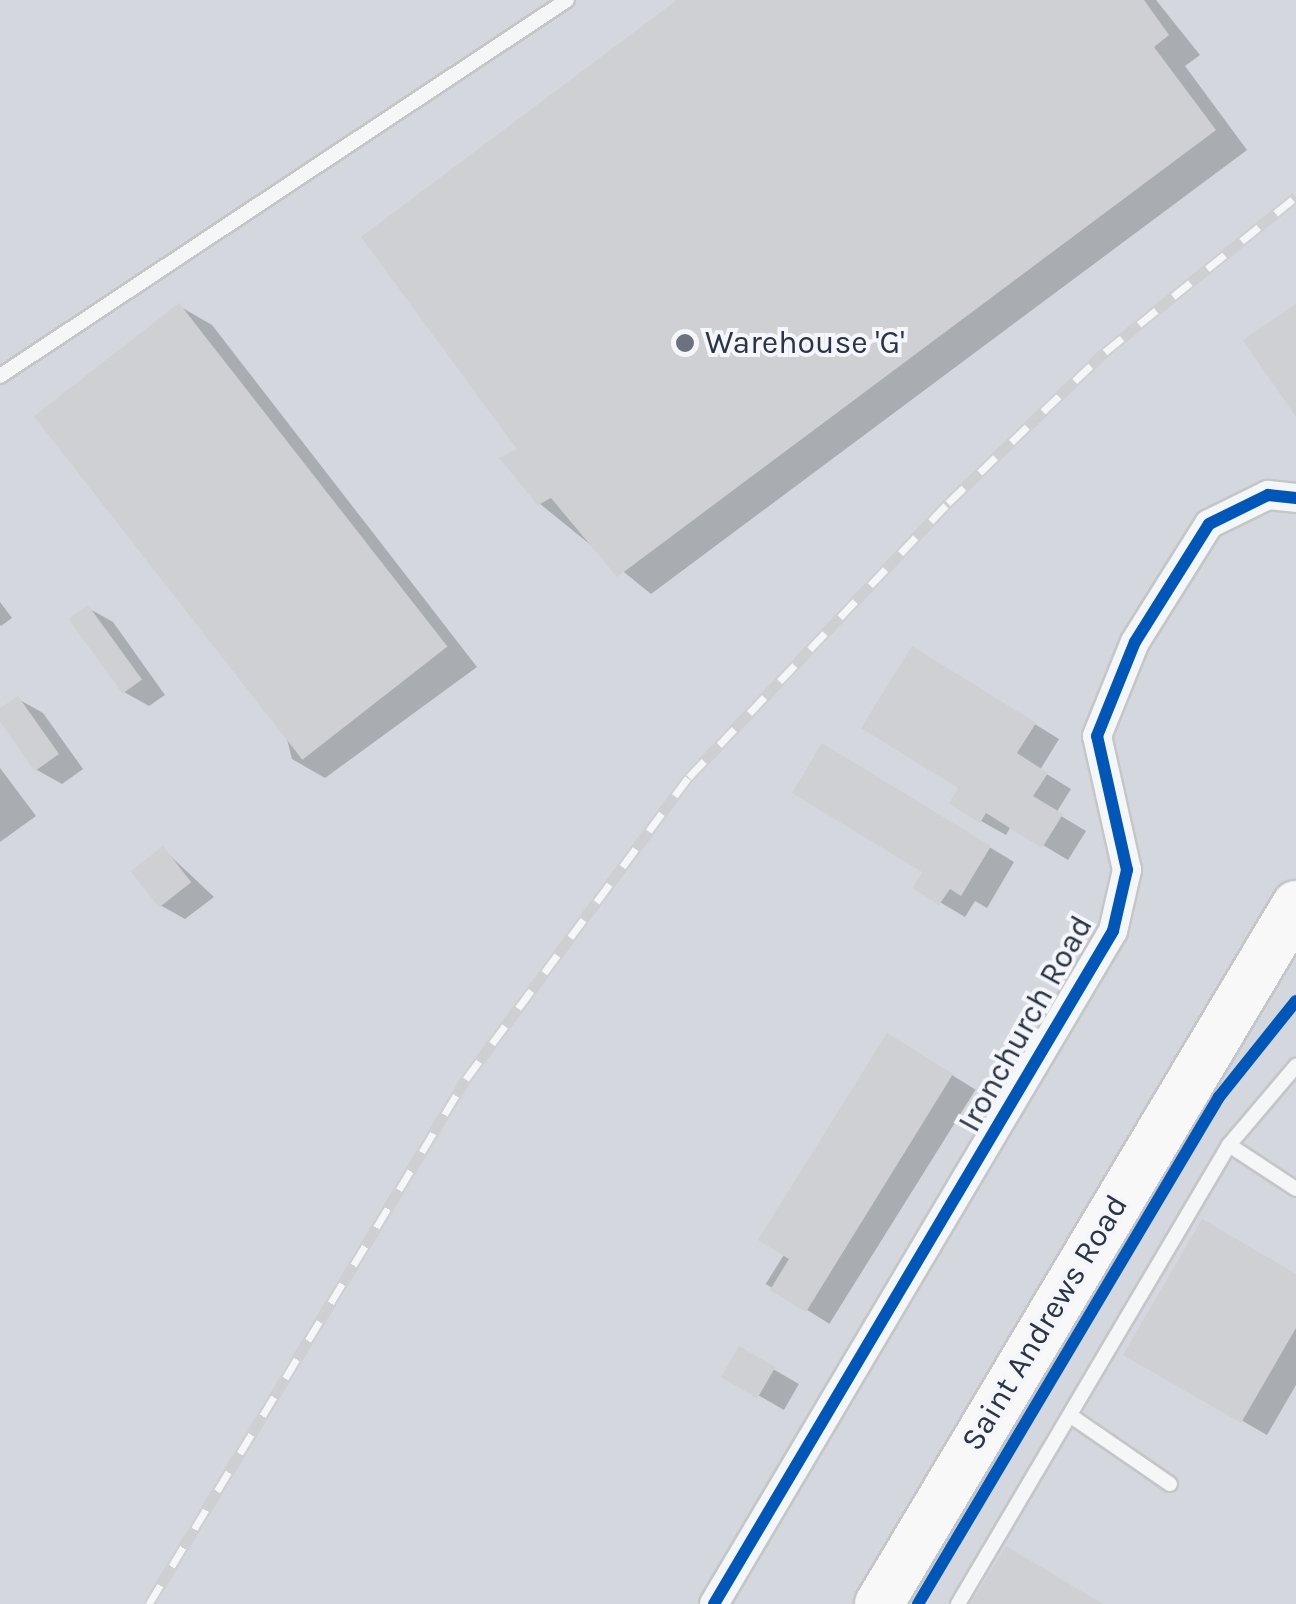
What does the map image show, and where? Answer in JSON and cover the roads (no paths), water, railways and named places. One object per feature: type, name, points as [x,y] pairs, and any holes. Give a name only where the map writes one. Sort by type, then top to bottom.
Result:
[{"type":"highway","name":"Saint Andrews Road","points":[[879,1604],[1296,905]]},
{"type":"highway","name":"Saint Andrews Road","points":[[1213,1044],[1296,952]]},
{"type":"street","name":"Ironchurch Road","points":[[714,1604],[1113,931],[1127,870],[1098,736],[1135,642],[1208,524],[1268,495],[1296,498]]},
{"type":"lane","points":[[0,376],[567,0]]},
{"type":"lane","points":[[958,1604],[1228,1145],[1296,1066]]},
{"type":"lane","points":[[1228,1145],[1296,1189]]},
{"type":"lane","points":[[1070,1416],[1170,1484]]},
{"type":"railway","points":[[149,1604],[466,1079],[689,777],[948,503],[1105,352],[1296,197]]},
{"type":"place","name":"Warehouse 'G'","points":[[685,343]]}]
